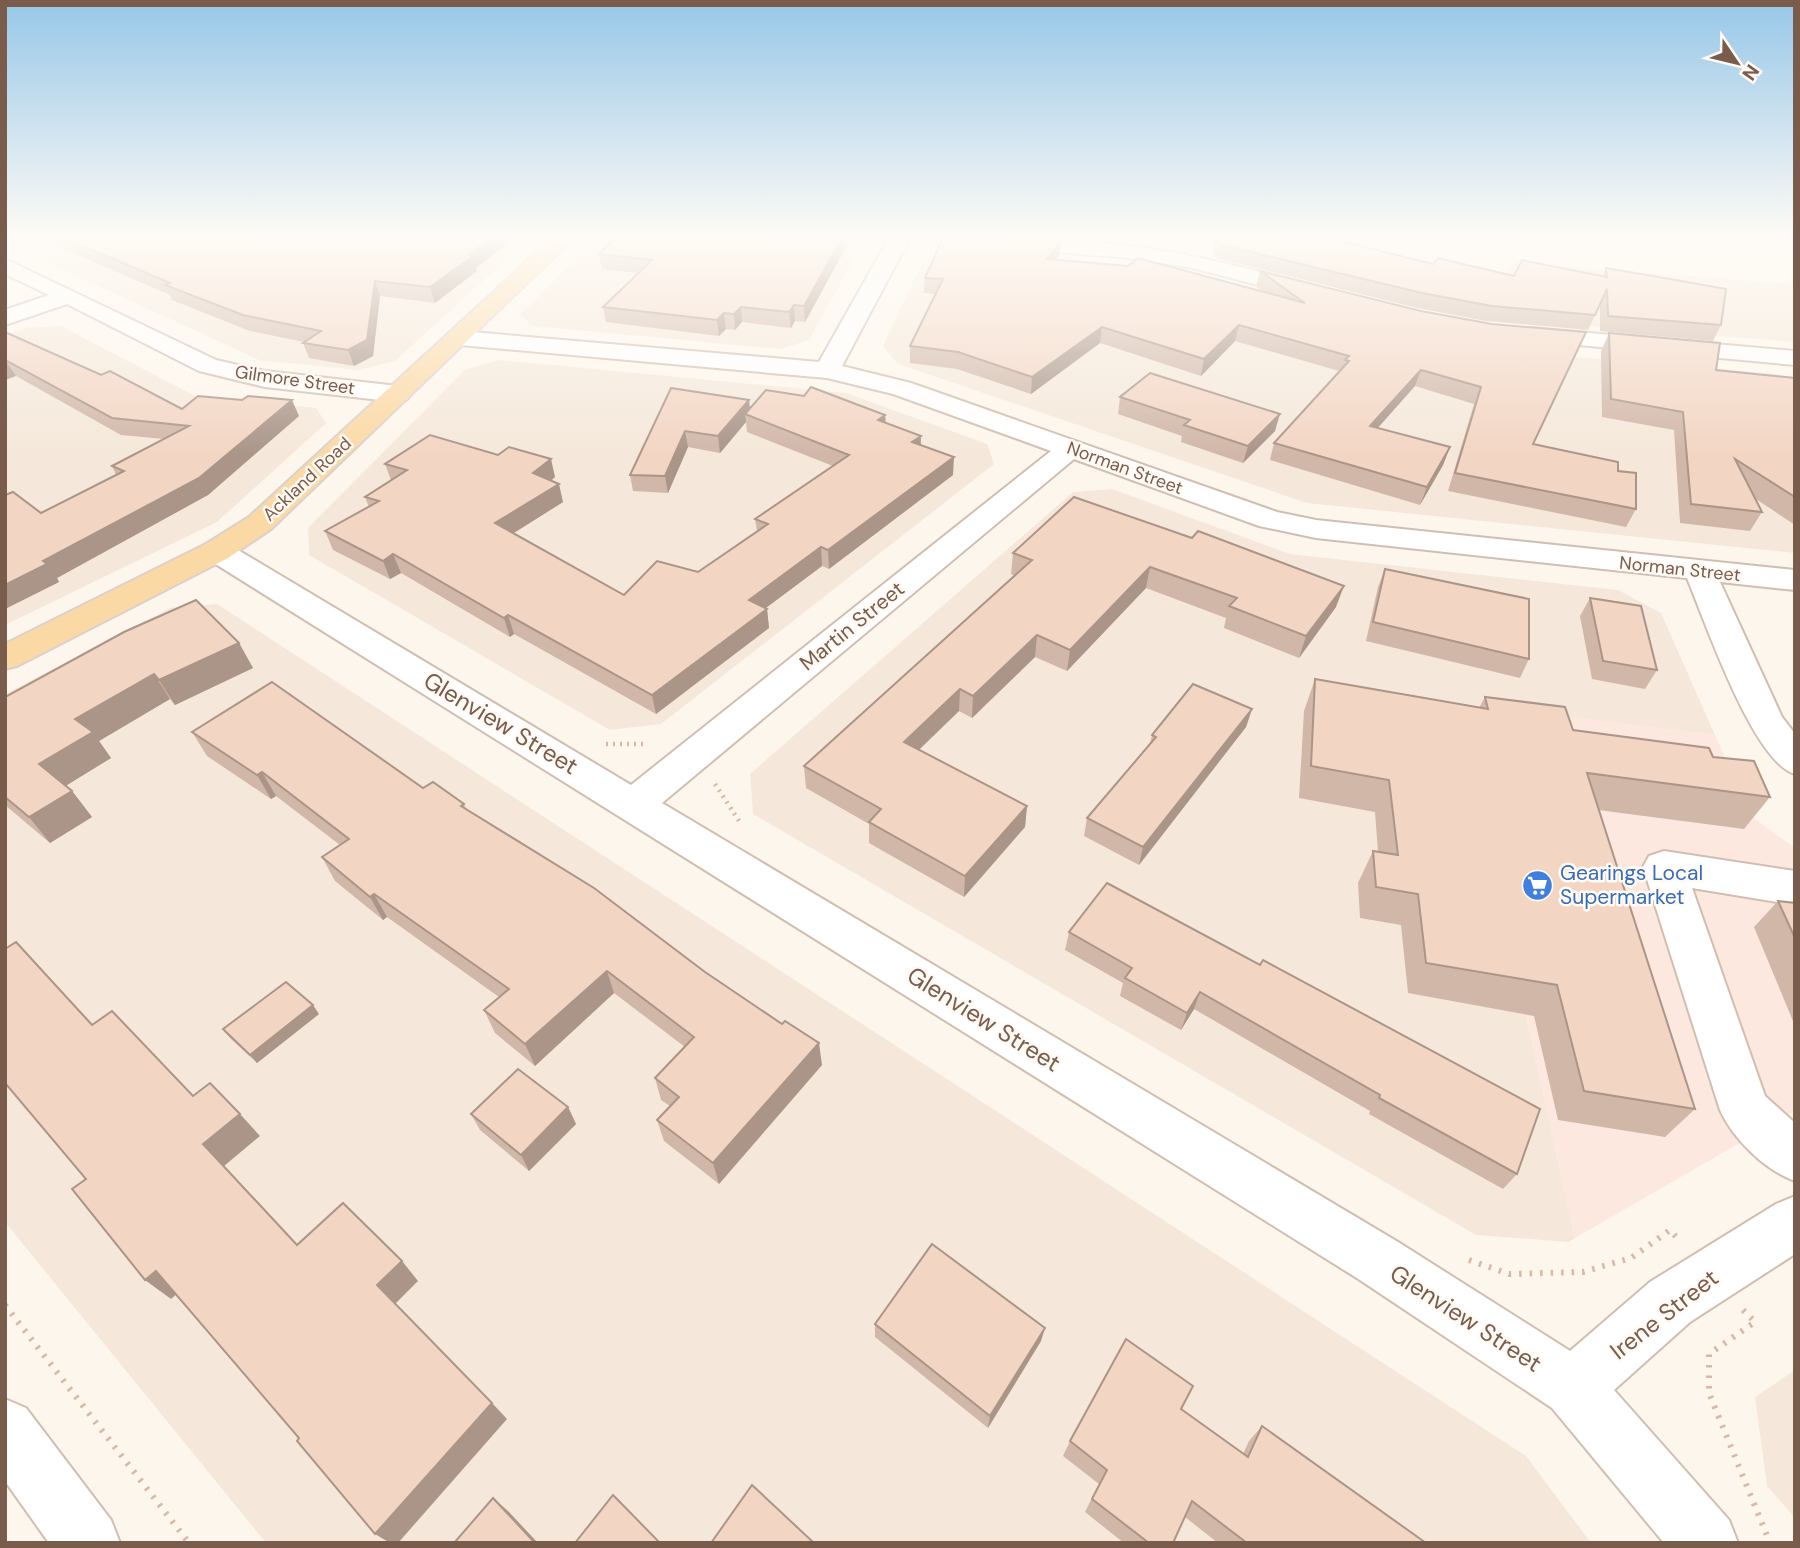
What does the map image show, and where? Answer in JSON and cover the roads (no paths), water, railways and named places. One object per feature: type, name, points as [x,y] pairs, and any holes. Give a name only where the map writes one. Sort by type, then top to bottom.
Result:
[{"type":"main road","name":"Ackland Road","points":[[5,658],[217,551],[260,523],[489,310]]},
{"type":"street","points":[[5,318],[28,310]]},
{"type":"street","name":"Gilmore Street","points":[[97,310],[208,366],[265,379],[398,394]]},
{"type":"street","points":[[827,370],[860,310]]},
{"type":"street","points":[[1513,333],[1795,358]]},
{"type":"street","name":"Norman Street","points":[[460,338],[827,370],[902,388],[1270,520],[1316,529],[1700,572],[1795,580]]},
{"type":"street","name":"Martin Street","points":[[634,804],[1070,449]]},
{"type":"street","name":"Glenview Street","points":[[217,551],[1367,1254],[1573,1387],[1706,1543]]},
{"type":"street","points":[[1700,572],[1766,722],[1795,761]]},
{"type":"street","points":[[1795,888],[1664,867],[1745,1110],[1795,1157]]},
{"type":"street","name":"Irene Street","points":[[1573,1387],[1670,1302],[1795,1223]]},
{"type":"street","points":[[5,1429],[88,1543]]},
{"type":"place","name":"Gearings Local Supermarket","points":[[1537,885]]}]
